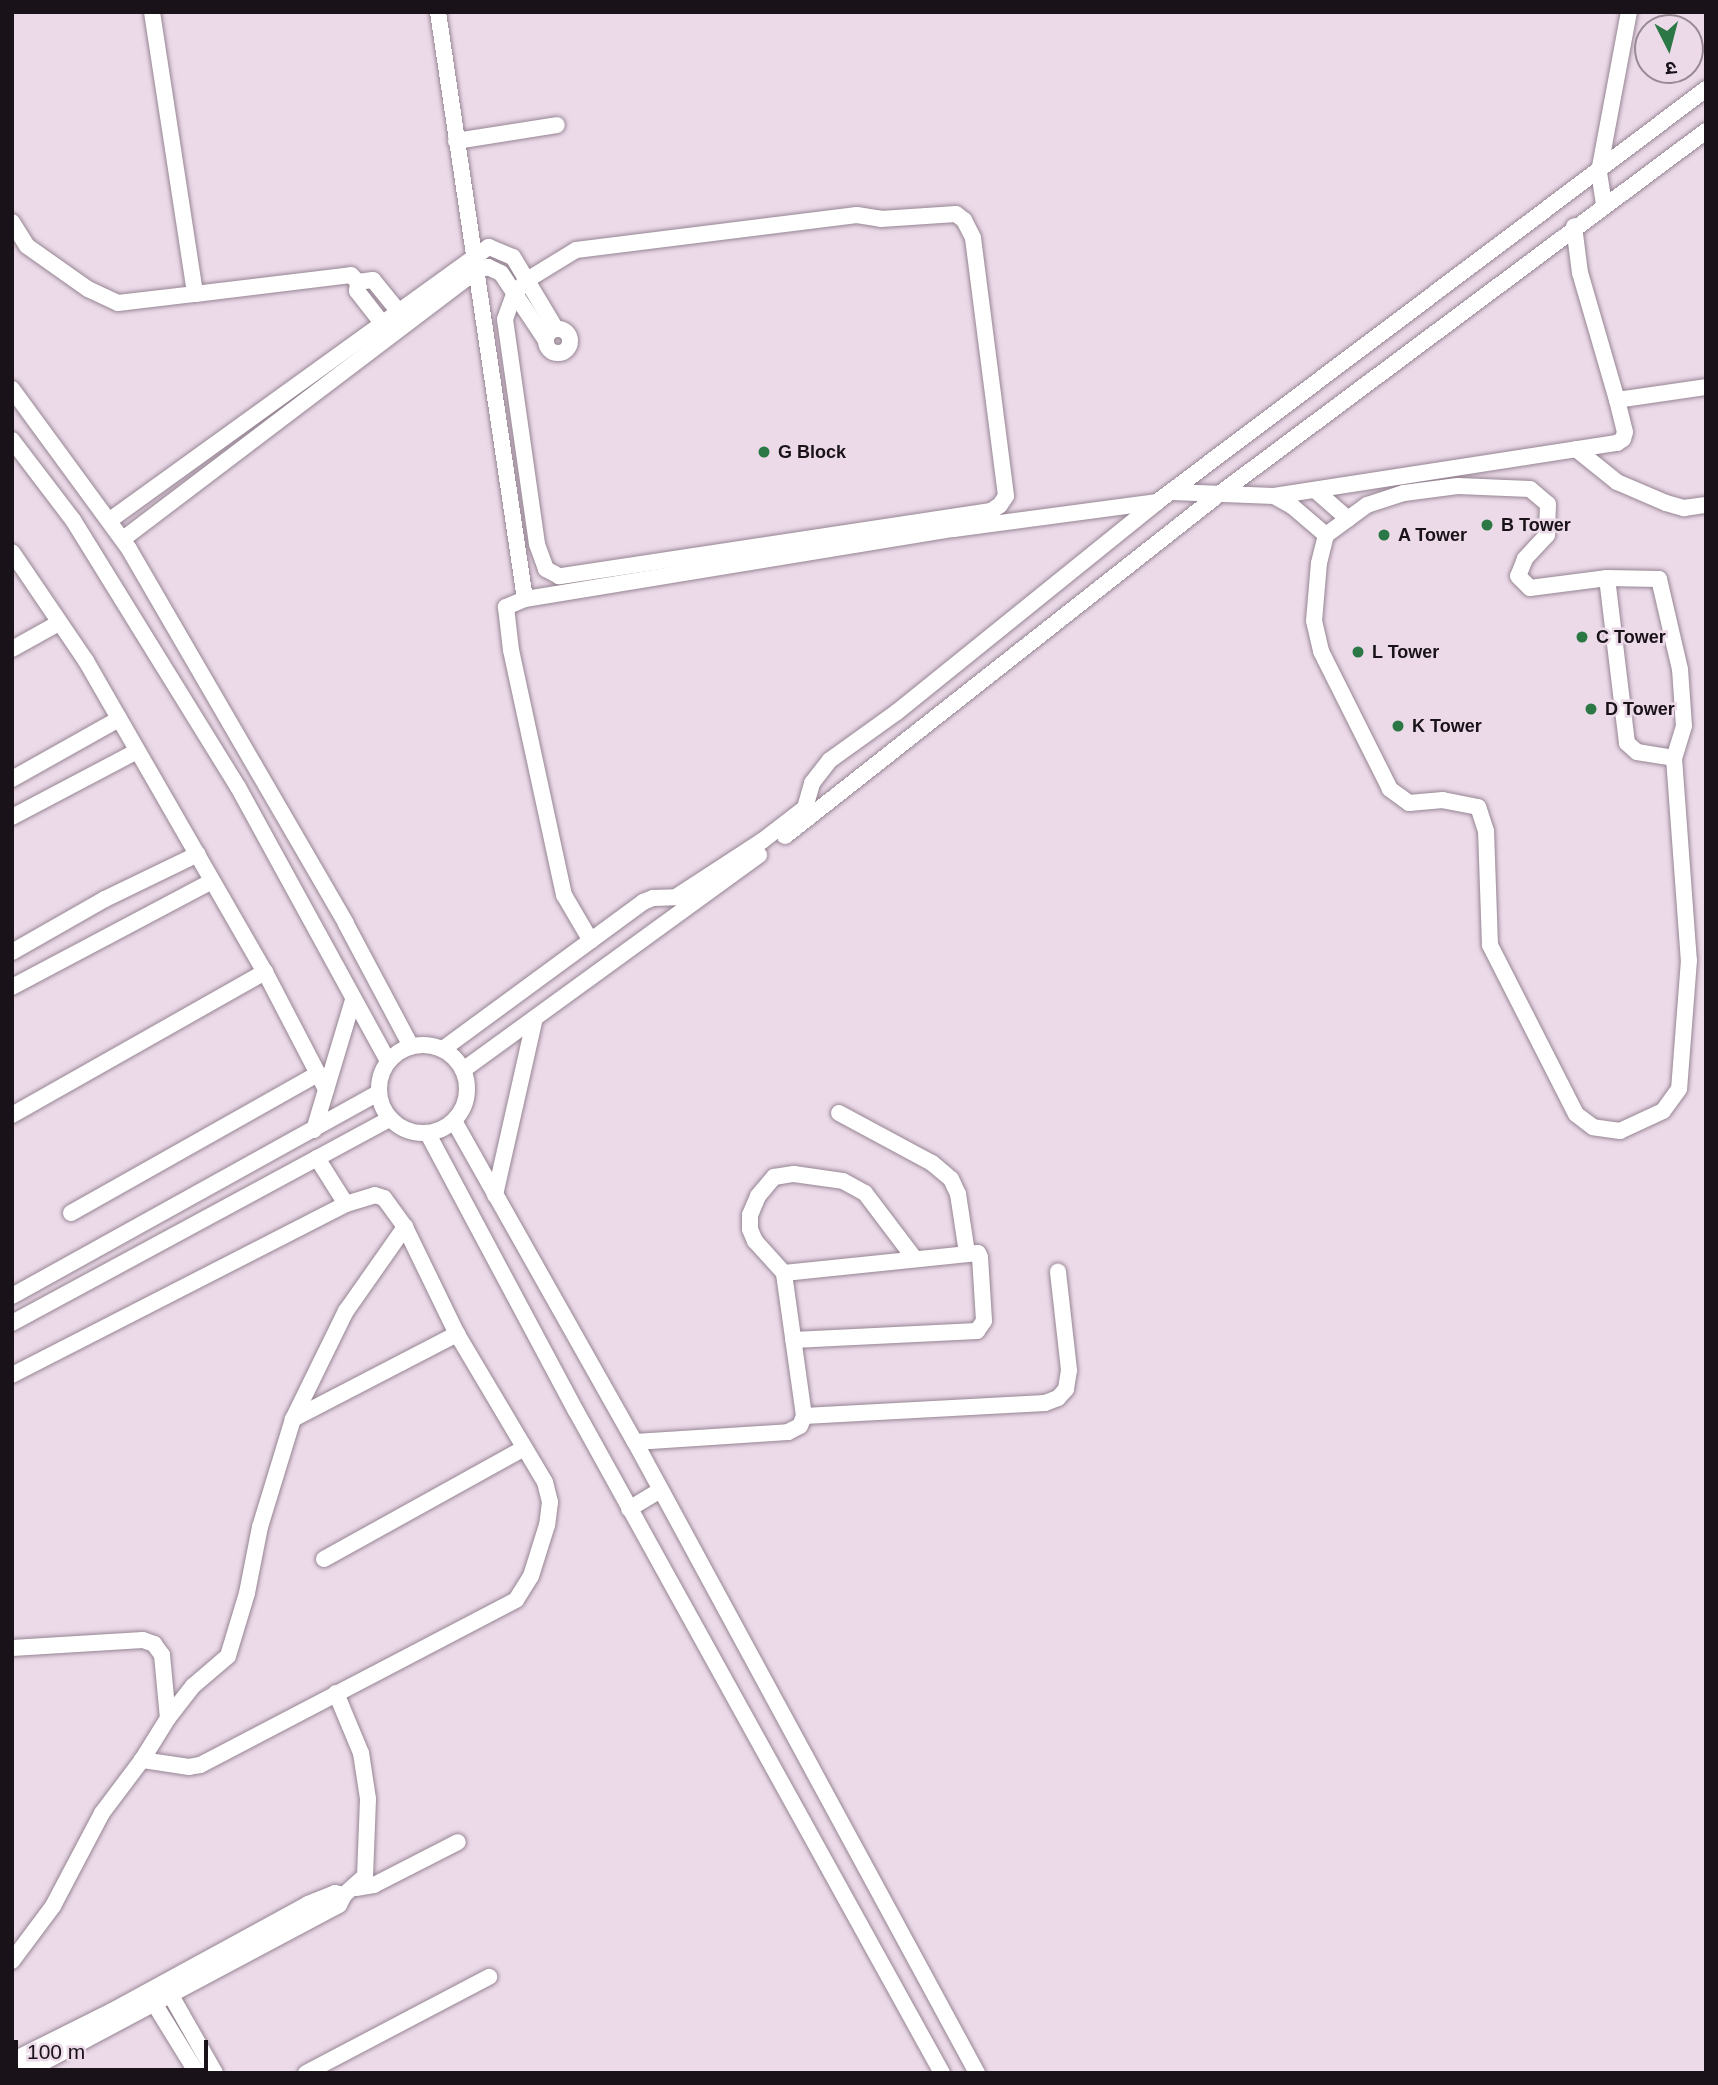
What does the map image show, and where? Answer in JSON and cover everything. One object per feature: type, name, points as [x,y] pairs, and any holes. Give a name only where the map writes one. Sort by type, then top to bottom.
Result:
[{"type":"street","points":[[152,12],[195,294]]},
{"type":"street","points":[[438,12],[525,599]]},
{"type":"street","points":[[1604,204],[1599,172],[1629,12]]},
{"type":"street","points":[[443,1049],[643,902],[653,898],[676,897],[762,841],[805,808],[813,783],[830,760],[897,712],[1157,502],[1706,89]]},
{"type":"street","points":[[456,141],[557,125]]},
{"type":"street","points":[[463,1070],[809,819],[1218,495],[1574,226],[1706,131]]},
{"type":"street","points":[[956,214],[964,220],[973,238],[1006,496],[992,512],[559,576],[551,573],[540,559],[537,544],[505,319],[514,294],[527,280],[576,250],[857,215],[881,219],[956,214]]},
{"type":"street","points":[[12,222],[27,246],[88,289],[118,303],[351,275],[358,282]]},
{"type":"street","points":[[1171,492],[1274,496],[1617,443],[1623,439],[1625,432],[1590,314],[1580,273],[1574,226]]},
{"type":"street","points":[[110,520],[398,311],[475,264],[497,270],[514,294],[551,334],[527,280],[513,257],[489,247],[475,264],[123,539]]},
{"type":"street","points":[[358,282],[373,280],[398,311]]},
{"type":"street","points":[[358,282],[357,290],[382,323]]},
{"type":"street","points":[[1617,400],[1706,387]]},
{"type":"street","points":[[12,390],[123,539],[346,924],[411,1046]]},
{"type":"street","points":[[12,440],[80,531],[238,787],[388,1061]]},
{"type":"street","points":[[1576,449],[1617,482],[1684,508],[1706,505]]},
{"type":"street","points":[[1458,486],[1530,489],[1548,503],[1547,535],[1525,559],[1518,576],[1530,588],[1608,578],[1659,579],[1680,669],[1684,726],[1674,758],[1689,960],[1679,1089],[1663,1111],[1620,1132],[1592,1127],[1576,1114],[1490,945],[1486,831],[1478,807],[1443,800],[1409,803],[1390,789],[1321,651],[1314,621],[1319,563],[1326,535],[1367,505],[1404,493],[1458,486]]},
{"type":"street","points":[[1315,490],[1348,519]]},
{"type":"street","points":[[1274,496],[1292,506],[1326,535]]},
{"type":"street","points":[[591,942],[564,895],[511,650],[505,611],[510,604],[525,599],[954,529],[1157,502]]},
{"type":"street","points":[[12,552],[86,661],[265,972],[326,1089]]},
{"type":"street","points":[[1608,578],[1627,743],[1637,752],[1674,758]]},
{"type":"street","points":[[12,649],[59,623]]},
{"type":"street","points":[[12,779],[119,719]]},
{"type":"street","points":[[12,817],[137,751]]},
{"type":"street","points":[[12,952],[105,899],[198,853]]},
{"type":"street","points":[[146,881],[159,908]]},
{"type":"street","points":[[12,987],[212,881]]},
{"type":"street","points":[[12,1115],[265,972]]},
{"type":"street","points":[[314,1130],[353,1000]]},
{"type":"street","points":[[495,1195],[535,1018]]},
{"type":"street","points":[[411,1046],[443,1049],[463,1070],[467,1097],[454,1121],[428,1134],[400,1128],[389,1119],[381,1107],[378,1093],[378,1081],[388,1061],[411,1046]]},
{"type":"street","points":[[71,1213],[318,1074]]},
{"type":"street","points":[[12,1296],[378,1093]]},
{"type":"street","points":[[347,1112],[358,1135]]},
{"type":"street","points":[[839,1113],[932,1163],[951,1179],[960,1204],[967,1254]]},
{"type":"street","points":[[12,1323],[389,1119]]},
{"type":"street","points":[[454,1121],[661,1490],[977,2073]]},
{"type":"street","points":[[428,1134],[629,1509],[942,2073]]},
{"type":"street","points":[[317,1158],[346,1204]]},
{"type":"street","points":[[635,1443],[788,1432],[800,1426],[804,1416],[784,1273],[755,1241],[750,1229],[750,1215],[766,1184],[774,1177],[794,1174],[843,1181],[865,1193],[915,1259]]},
{"type":"street","points":[[12,1375],[346,1204],[375,1195],[384,1198],[405,1227],[457,1334],[545,1482],[550,1502],[547,1525],[523,1592],[516,1600],[201,1765],[189,1767],[142,1760]]},
{"type":"street","points":[[12,1961],[53,1906],[102,1813],[142,1760],[168,1718],[194,1686],[228,1656],[247,1593],[260,1527],[293,1419],[346,1311],[405,1227]]},
{"type":"street","points":[[784,1273],[978,1253],[980,1257],[984,1321],[976,1331],[793,1340]]},
{"type":"street","points":[[804,1416],[1045,1403],[1058,1398],[1066,1388],[1069,1370],[1058,1272]]},
{"type":"street","points":[[293,1419],[457,1334]]},
{"type":"street","points":[[324,1559],[524,1448]]},
{"type":"street","points":[[629,1509],[661,1490]]},
{"type":"street","points":[[12,1648],[143,1640],[154,1644],[162,1655],[168,1718]]},
{"type":"street","points":[[336,1693],[355,1733],[366,1773],[367,1864],[365,1876],[350,1891]]},
{"type":"street","points":[[23,2073],[308,1904],[335,1893],[374,1885],[458,1842]]},
{"type":"street","points":[[306,2073],[489,1977]]},
{"type":"street","points":[[167,1988],[215,2073]]},
{"type":"street","points":[[12,2061],[150,1998]]},
{"type":"street","points":[[150,1998],[197,2073]]},
{"type":"place","name":"G Block","points":[[764,452]]},
{"type":"place","name":"B Tower","points":[[1487,525]]},
{"type":"place","name":"A Tower","points":[[1384,535]]},
{"type":"place","name":"C Tower","points":[[1582,637]]},
{"type":"place","name":"L Tower","points":[[1358,652]]},
{"type":"place","name":"D Tower","points":[[1591,709]]},
{"type":"place","name":"K Tower","points":[[1398,726]]}]
